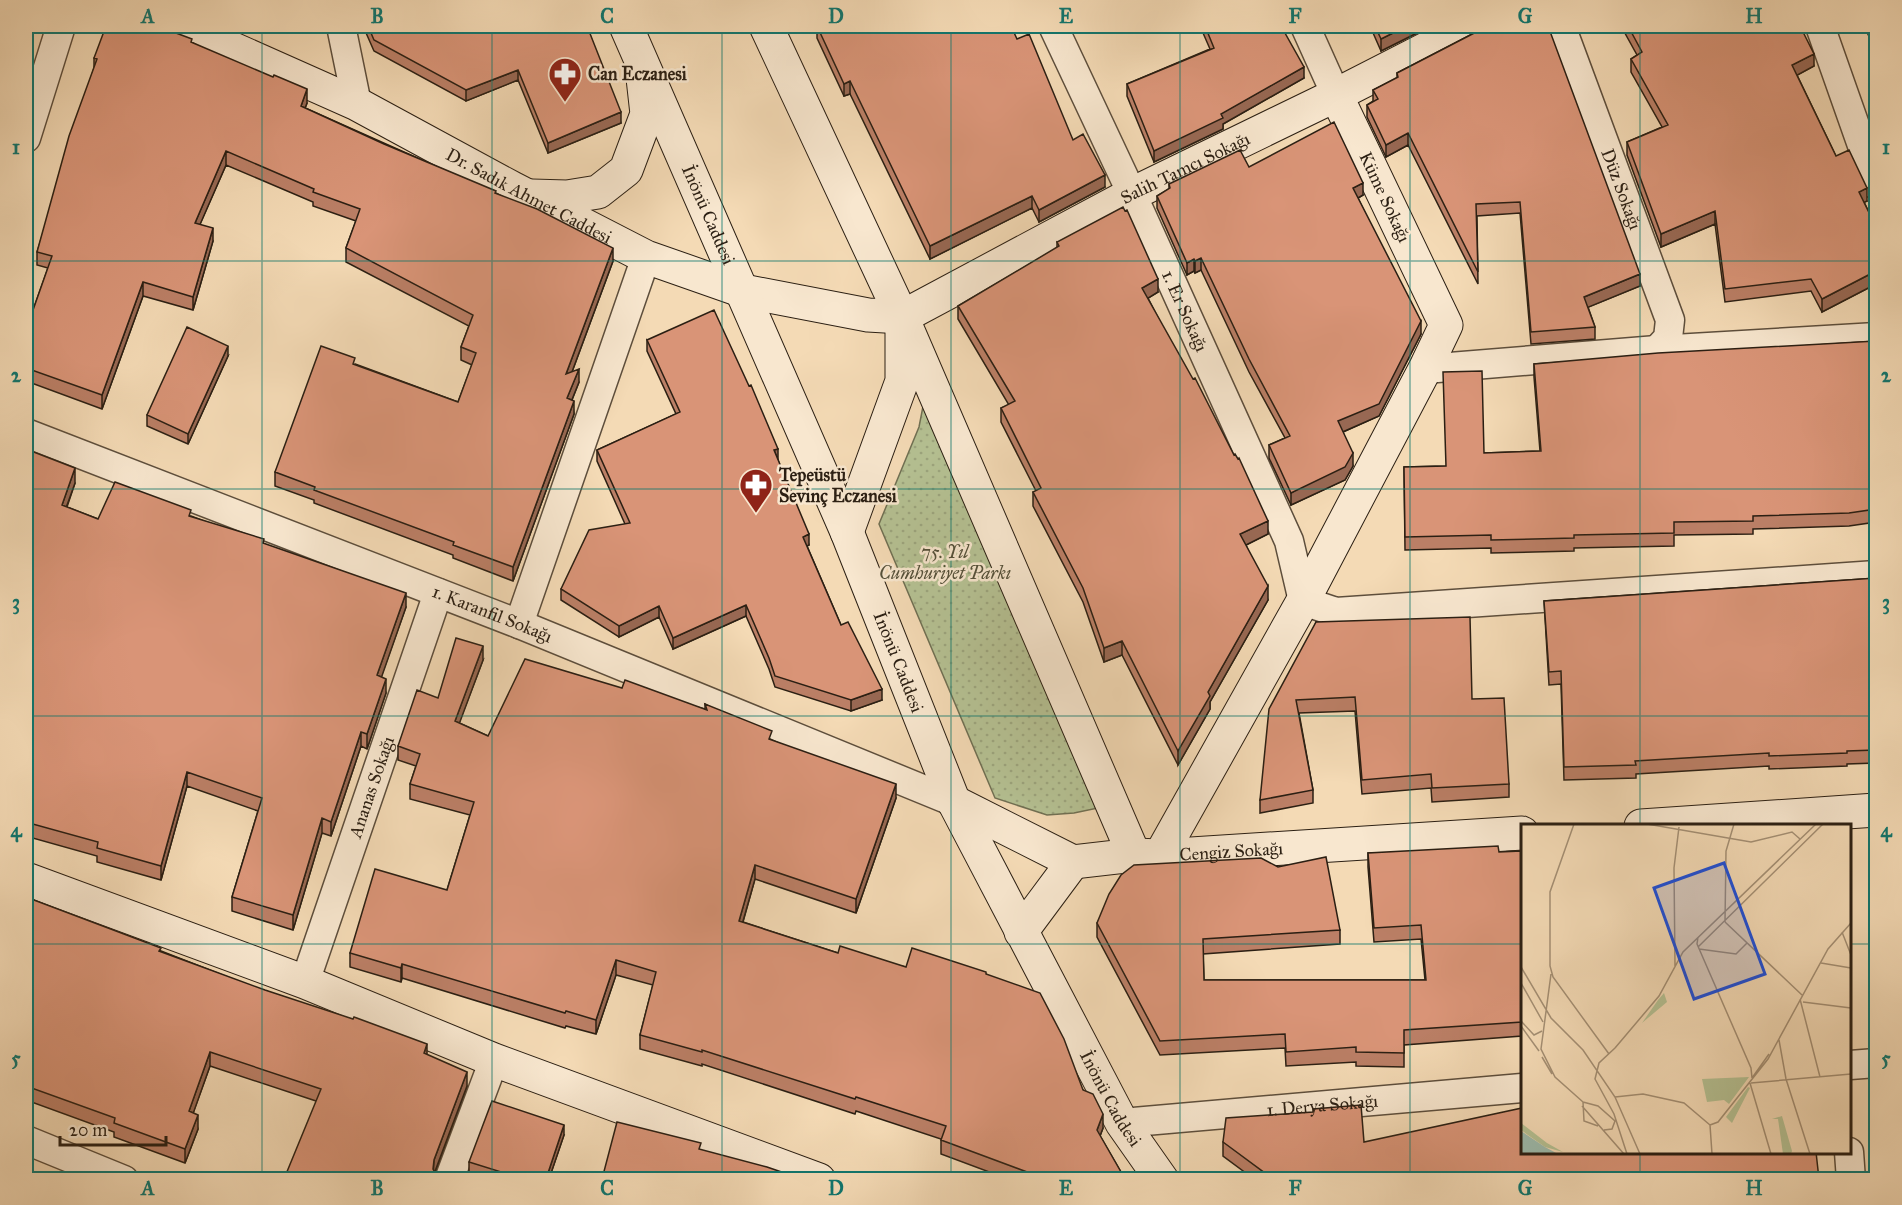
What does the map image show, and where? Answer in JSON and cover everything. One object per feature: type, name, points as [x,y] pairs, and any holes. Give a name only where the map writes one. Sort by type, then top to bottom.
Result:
[{"type":"street","points":[[26,138],[61,26]]},
{"type":"street","name":"Dr. Sadık Ahmet Caddesi","points":[[174,26],[213,40],[357,105],[526,196],[646,257],[743,291],[868,315],[902,317]]},
{"type":"street","points":[[341,26],[357,105]]},
{"type":"street","name":"İnönü Caddesi","points":[[626,26],[848,531],[954,802],[1122,1123],[1162,1179]]},
{"type":"street","points":[[766,26],[902,317],[1147,856]]},
{"type":"street","name":"1. Er Sokağı","points":[[1053,26],[1132,194],[1289,542],[1303,601]]},
{"type":"street","name":"Küme Sokağı","points":[[1305,26],[1446,325],[1425,369]]},
{"type":"street","name":"Salih Tamcı Sokağı","points":[[902,317],[1132,194],[1336,95],[1471,26]]},
{"type":"street","name":"Düz Sokağı","points":[[1561,26],[1670,320],[1668,338],[1657,350]]},
{"type":"street","points":[[1820,26],[1876,185]]},
{"type":"street","points":[[526,196],[567,196],[598,192],[626,170],[647,114],[641,59]]},
{"type":"street","points":[[519,624],[646,257]]},
{"type":"street","points":[[848,531],[902,381],[902,317]]},
{"type":"street","points":[[1147,856],[1303,601],[1425,369],[1657,350],[1876,337]]},
{"type":"street","name":"1. Karanfil Sokağı","points":[[26,433],[519,624],[954,802]]},
{"type":"street","points":[[1303,601],[1336,612],[1876,575]]},
{"type":"street","name":"Ananas Sokağı","points":[[305,982],[438,592]]},
{"type":"street","points":[[954,802],[1073,862],[1021,932]]},
{"type":"street","points":[[1678,824],[1827,820],[1876,810]]},
{"type":"street","name":"Cengiz Sokağı","points":[[1073,862],[1521,833]]},
{"type":"street","points":[[26,879],[305,982],[494,1060],[819,1179]]},
{"type":"street","points":[[449,1179],[494,1060]]},
{"type":"street","points":[[1851,1065],[1876,1064]]},
{"type":"street","name":"1. Derya Sokağı","points":[[1122,1123],[1521,1088]]},
{"type":"street","points":[[26,1140],[124,1179]]},
{"type":"street","points":[[1849,1154],[1851,1179]]},
{"type":"green space","name":"75. Yıl Cumhuriyet Parkı","points":[[925,396],[1098,808],[1047,815],[995,798],[879,524],[919,427]]},
{"type":"building","points":[[106,26],[161,26],[192,39],[191,42],[307,89],[301,106],[496,191],[495,193],[537,209],[613,248],[566,374],[579,369],[567,398],[574,401],[513,567],[453,545],[454,542],[314,490],[315,487],[275,472],[321,346],[355,358],[353,364],[458,402],[476,353],[461,347],[473,315],[346,248],[360,209],[313,192],[314,189],[226,151],[195,223],[213,228],[193,297],[143,282],[102,395],[26,368],[26,330],[52,256],[37,252],[69,136],[97,59],[94,58]]},
{"type":"building","points":[[368,26],[587,26],[621,112],[548,143],[518,70],[466,90],[374,40]]},
{"type":"building","points":[[817,26],[1011,26],[1017,39],[1029,34],[1073,140],[1083,134],[1105,175],[1039,210],[1032,196],[930,246],[850,81],[844,84]]},
{"type":"building","points":[[1205,26],[1281,26],[1304,67],[1221,114],[1223,118],[1154,151],[1127,84],[1214,48]]},
{"type":"building","points":[[1375,26],[1407,26],[1381,39]]},
{"type":"building","points":[[1485,26],[1547,26],[1640,274],[1584,297],[1595,327],[1531,332],[1520,202],[1476,204],[1478,272],[1408,133],[1386,145],[1367,105],[1378,99],[1373,90],[1398,77],[1397,73]]},
{"type":"building","points":[[1628,26],[1800,26],[1814,54],[1792,65],[1836,156],[1849,150],[1867,188],[1859,192],[1876,227],[1876,271],[1822,299],[1811,279],[1725,289],[1715,211],[1661,234],[1627,142],[1668,125],[1631,59],[1642,52]]},
{"type":"building","points":[[1870,26],[1876,26],[1876,38]]},
{"type":"building","points":[[1334,122],[1363,183],[1353,188],[1421,321],[1379,404],[1338,421],[1353,453],[1345,467],[1291,493],[1269,445],[1290,436],[1249,359],[1201,258],[1187,263],[1157,196],[1170,188],[1169,184],[1240,150],[1249,167]]},
{"type":"building","points":[[1123,207],[1125,211],[1127,210],[1158,279],[1142,288],[1193,379],[1195,378],[1234,455],[1239,458],[1268,521],[1240,534],[1268,586],[1208,692],[1210,696],[1178,751],[1122,641],[1104,648],[1083,588],[1033,492],[1041,488],[1001,408],[1015,401],[958,306],[1059,246],[1057,242]]},
{"type":"building","points":[[714,310],[749,386],[751,385],[778,449],[774,450],[809,534],[803,537],[841,625],[848,622],[882,689],[851,700],[775,676],[746,605],[673,638],[659,606],[619,626],[561,589],[589,530],[630,523],[597,450],[680,412],[647,340]]},
{"type":"building","points":[[187,327],[228,346],[188,434],[147,415]]},
{"type":"building","points":[[1876,341],[1876,509],[1849,513],[1753,516],[1753,521],[1674,522],[1674,533],[1574,535],[1574,538],[1491,540],[1491,535],[1405,537],[1404,467],[1446,466],[1443,372],[1482,371],[1484,453],[1541,451],[1534,364],[1658,353]]},
{"type":"building","points":[[26,449],[75,468],[62,505],[98,519],[115,482],[191,510],[189,516],[264,539],[263,543],[406,593],[377,675],[386,679],[367,734],[361,732],[331,822],[322,818],[293,915],[232,897],[262,798],[187,772],[161,866],[97,848],[98,842],[29,823],[31,816],[26,814]]},
{"type":"building","points":[[1876,578],[1876,750],[1769,756],[1769,753],[1635,761],[1636,765],[1564,767],[1561,671],[1549,672],[1544,601]]},
{"type":"building","points":[[1470,617],[1472,699],[1504,698],[1509,784],[1432,788],[1431,774],[1362,780],[1355,697],[1296,700],[1313,790],[1260,800],[1269,709],[1316,622]]},
{"type":"building","points":[[456,638],[483,646],[455,721],[488,736],[525,659],[622,688],[625,680],[707,710],[705,704],[772,731],[769,739],[896,784],[856,899],[755,865],[739,921],[838,953],[840,946],[906,967],[912,948],[986,972],[986,974],[1040,993],[1064,1039],[1083,1090],[1093,1094],[1103,1114],[1097,1130],[1125,1179],[1046,1179],[941,1140],[946,1126],[702,1050],[702,1052],[640,1035],[656,972],[616,960],[596,1020],[566,1011],[565,1013],[402,964],[401,968],[350,953],[375,869],[447,890],[474,802],[410,784],[420,754],[398,746],[417,690],[438,698]]},
{"type":"building","points":[[1498,846],[1499,852],[1521,851],[1521,1022],[1404,1030],[1404,1053],[1356,1052],[1356,1047],[1286,1052],[1285,1034],[1160,1041],[1097,923],[1109,894],[1121,875],[1134,865],[1261,858],[1278,867],[1326,857],[1340,930],[1203,939],[1204,980],[1426,980],[1421,925],[1374,928],[1368,853]]},
{"type":"building","points":[[26,897],[161,948],[159,951],[265,990],[353,1019],[354,1017],[427,1044],[424,1053],[467,1072],[434,1160],[433,1169],[439,1179],[284,1179],[321,1089],[210,1052],[189,1111],[198,1115],[185,1149],[114,1123],[115,1118],[26,1086]]},
{"type":"building","points":[[492,1101],[564,1125],[546,1179],[524,1179],[469,1162]]},
{"type":"building","points":[[1361,1105],[1364,1142],[1521,1108],[1521,1154],[1816,1154],[1819,1179],[1545,1179],[1544,1177],[1273,1179],[1223,1142],[1226,1118],[1313,1112],[1313,1109]]},
{"type":"building","points":[[617,1122],[701,1143],[699,1149],[802,1179],[602,1179]]},
{"type":"place","name":"Can Eczanesi","points":[[565,103]]},
{"type":"place","name":"Tepeüstü Sevinç Eczanesi","points":[[756,514]]}]
